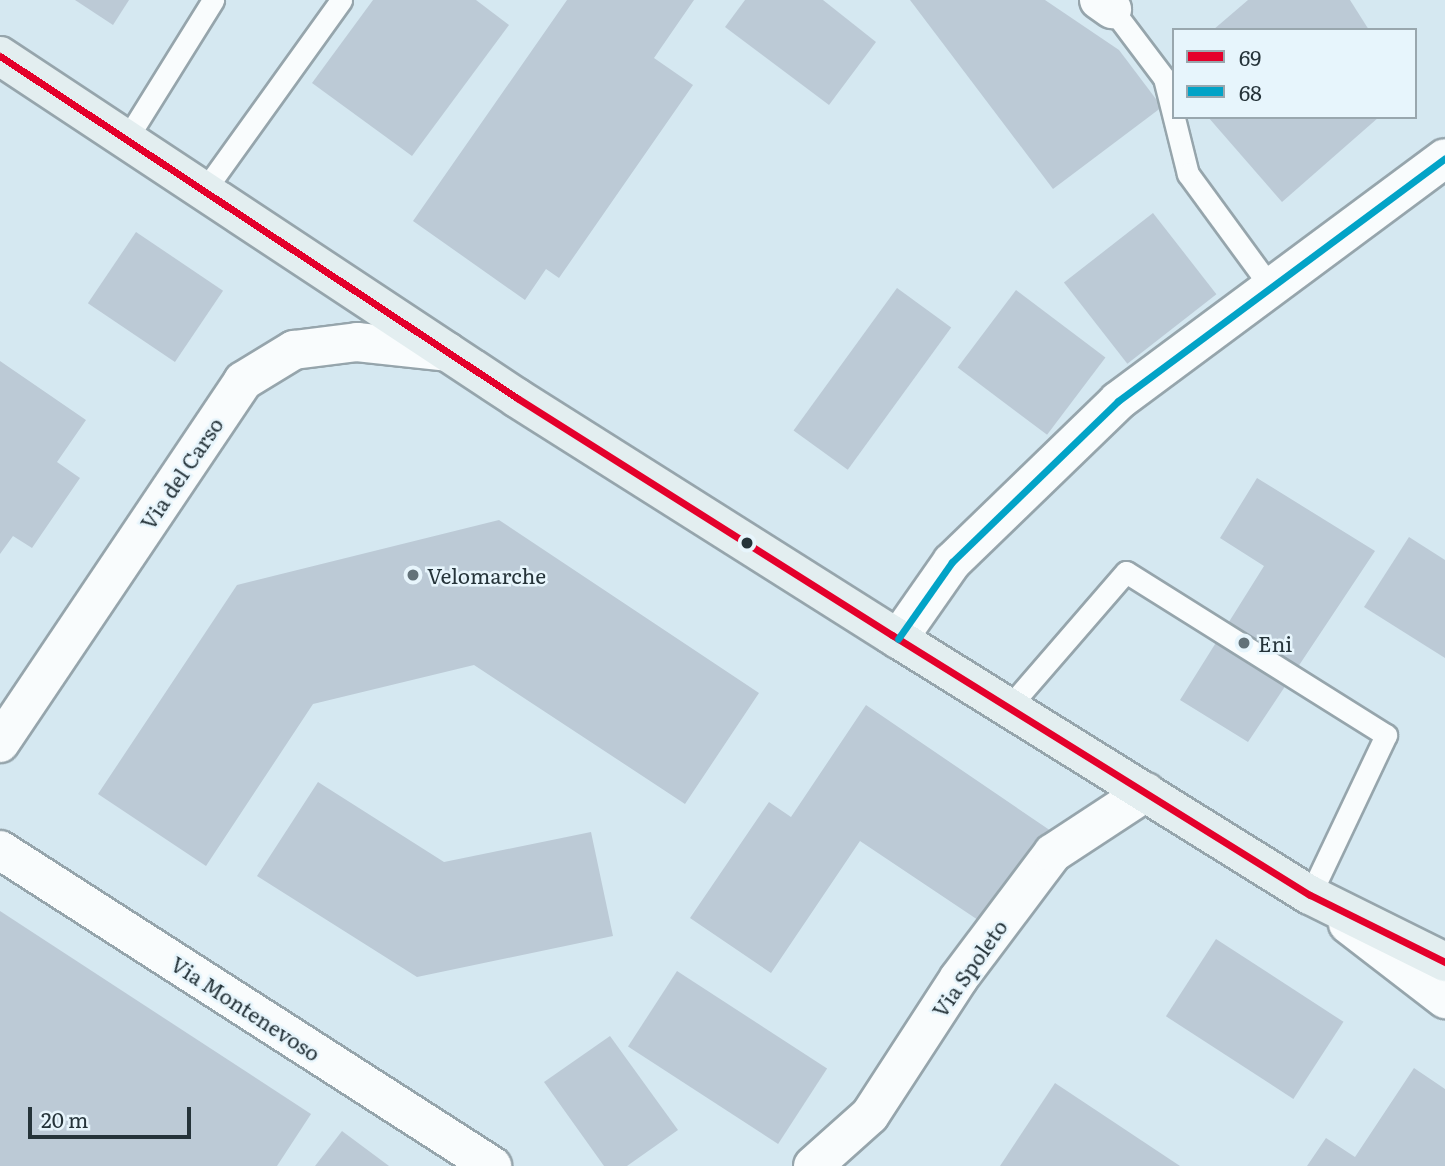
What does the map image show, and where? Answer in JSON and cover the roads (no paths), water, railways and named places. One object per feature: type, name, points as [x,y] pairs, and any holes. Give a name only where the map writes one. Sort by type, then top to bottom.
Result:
[{"type":"main road","points":[[0,56],[447,352],[1008,708],[1310,895],[1445,962]]},
{"type":"street","points":[[898,639],[952,562],[1118,401],[1445,158]]},
{"type":"street","name":"Via del Carso","points":[[0,743],[243,381],[293,350],[356,342],[447,352]]},
{"type":"street","name":"Via Spoleto","points":[[813,1166],[870,1115],[959,978],[1052,853],[1146,792]]},
{"type":"street","name":"Via Montenevoso","points":[[0,850],[492,1166]]},
{"type":"street","points":[[1310,895],[1445,999]]},
{"type":"lane","points":[[126,140],[213,0]]},
{"type":"lane","points":[[204,191],[341,0]]},
{"type":"lane","points":[[1105,5],[1164,78],[1172,110]]},
{"type":"lane","points":[[1174,119],[1188,174],[1270,286]]},
{"type":"lane","points":[[1008,708],[1126,572],[1386,735],[1310,895]]},
{"type":"place","name":"Velomarche","points":[[413,575]]},
{"type":"place","name":"Eni","points":[[1244,643]]}]
